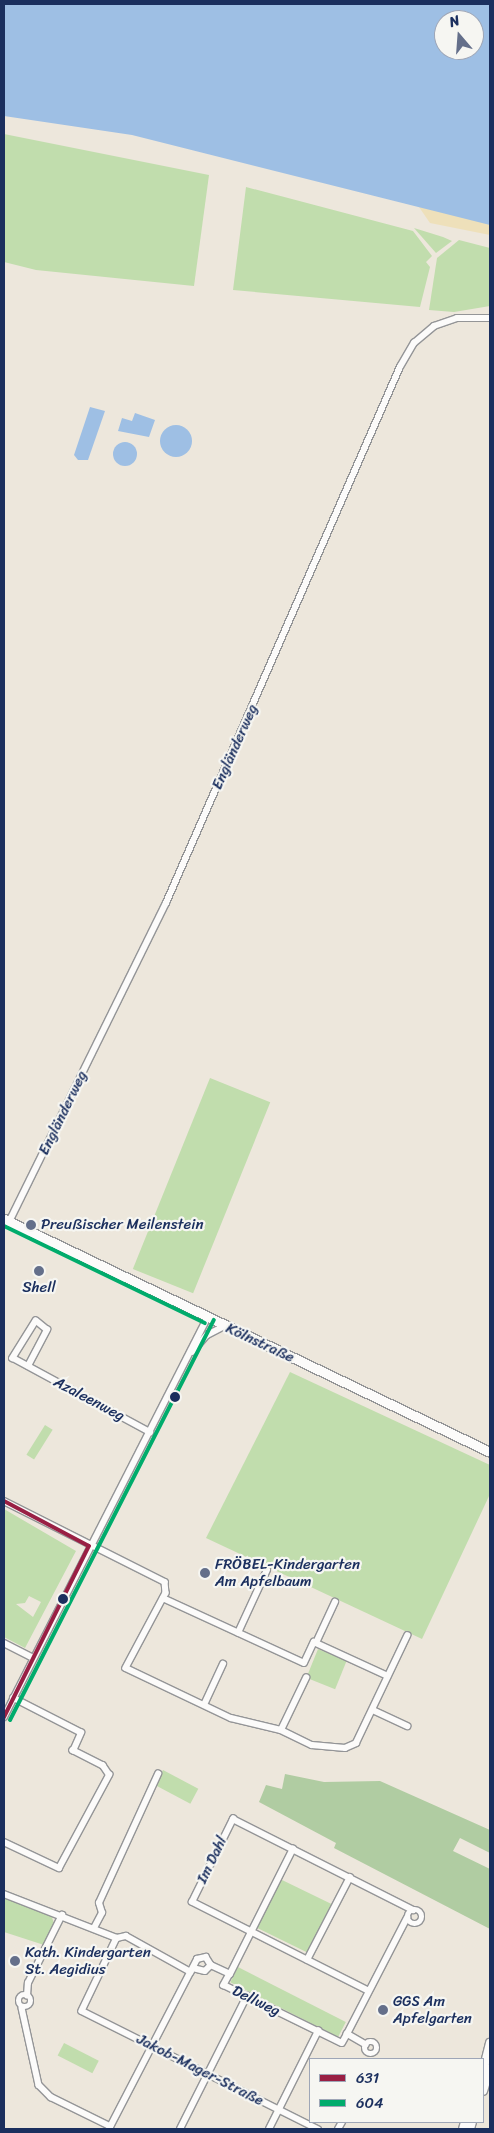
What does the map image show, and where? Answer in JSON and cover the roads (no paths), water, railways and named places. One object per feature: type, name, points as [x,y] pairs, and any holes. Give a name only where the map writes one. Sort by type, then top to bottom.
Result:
[{"type":"main road","name":"Kölnstraße","points":[[6,1221],[490,1452]]},
{"type":"street","name":"Engländerweg","points":[[6,1221],[166,903],[400,367],[414,343],[434,326],[457,318],[490,318]]},
{"type":"street","points":[[4,1717],[32,1657],[208,1317]]},
{"type":"street","name":"Azaleenweg","points":[[28,1366],[48,1330],[36,1321],[13,1358],[150,1432]]},
{"type":"street","points":[[186,1360],[207,1335],[225,1326]]},
{"type":"street","points":[[4,1501],[89,1546],[165,1582],[163,1598],[126,1668],[204,1705],[281,1730],[312,1745],[350,1747],[372,1710],[407,1636]]},
{"type":"street","points":[[238,1633],[267,1570]]},
{"type":"street","points":[[163,1598],[304,1664],[335,1602]]},
{"type":"street","points":[[4,1643],[32,1657]]},
{"type":"street","points":[[316,1643],[388,1676]]},
{"type":"street","points":[[204,1705],[223,1664]]},
{"type":"street","points":[[281,1730],[306,1678]]},
{"type":"street","points":[[4,1842],[59,1868],[109,1775],[103,1766],[72,1751],[81,1733],[13,1698]]},
{"type":"street","points":[[372,1710],[406,1726]]},
{"type":"street","points":[[94,1928],[102,1913],[98,1903],[158,1774]]},
{"type":"street","name":"Im Dahl","points":[[368,1991],[192,1902],[233,1819],[413,1910]]},
{"type":"street","points":[[230,1974],[293,1849]]},
{"type":"street","points":[[308,1960],[350,1877]]},
{"type":"street","points":[[4,1894],[62,1914],[117,1938],[126,1936],[192,1970],[205,1972],[211,1965],[201,1956],[192,1970],[110,2128],[52,2097],[39,2085],[19,1998],[27,1996],[28,1983],[62,1914]]},
{"type":"street","points":[[366,2045],[366,2052],[373,2057],[376,2044],[366,2045],[347,2034],[407,1918],[413,1910],[420,1912],[420,1921],[411,1924],[407,1918]]},
{"type":"street","name":"Jakob-Mager-Straße","points":[[117,1938],[82,2012],[318,2129]]},
{"type":"street","name":"Dellweg","points":[[211,1965],[230,1974],[224,1985],[342,2043],[347,2034]]},
{"type":"street","points":[[180,2129],[247,1996]]},
{"type":"street","points":[[268,2129],[318,2031]]},
{"type":"street","points":[[484,2068],[490,2043]]},
{"type":"street","points":[[484,2088],[490,2068]]},
{"type":"water","points":[[4,4],[490,4],[490,225],[132,135],[4,116]]},
{"type":"water","points":[[90,407],[105,411],[88,460],[78,460],[74,455]]},
{"type":"water","points":[[135,413],[155,420],[149,437],[118,431],[122,418],[132,421]]},
{"type":"water","points":[[176,425],[182,426],[187,430],[191,435],[191,447],[187,452],[182,456],[176,457],[170,456],[165,452],[161,447],[160,441],[161,435],[165,430],[170,426]]},
{"type":"water","points":[[125,442],[134,445],[137,454],[134,463],[125,466],[116,463],[113,454],[116,445]]},
{"type":"place","name":"Preußischer Meilenstein","points":[[31,1225]]},
{"type":"place","name":"Shell","points":[[39,1271]]},
{"type":"place","name":"FRÖBEL-Kindergarten Am Apfelbaum","points":[[205,1573]]},
{"type":"place","name":"Kath. Kindergarten St. Aegidius","points":[[15,1961]]},
{"type":"place","name":"GGS Am Apfelgarten","points":[[383,2010]]}]
